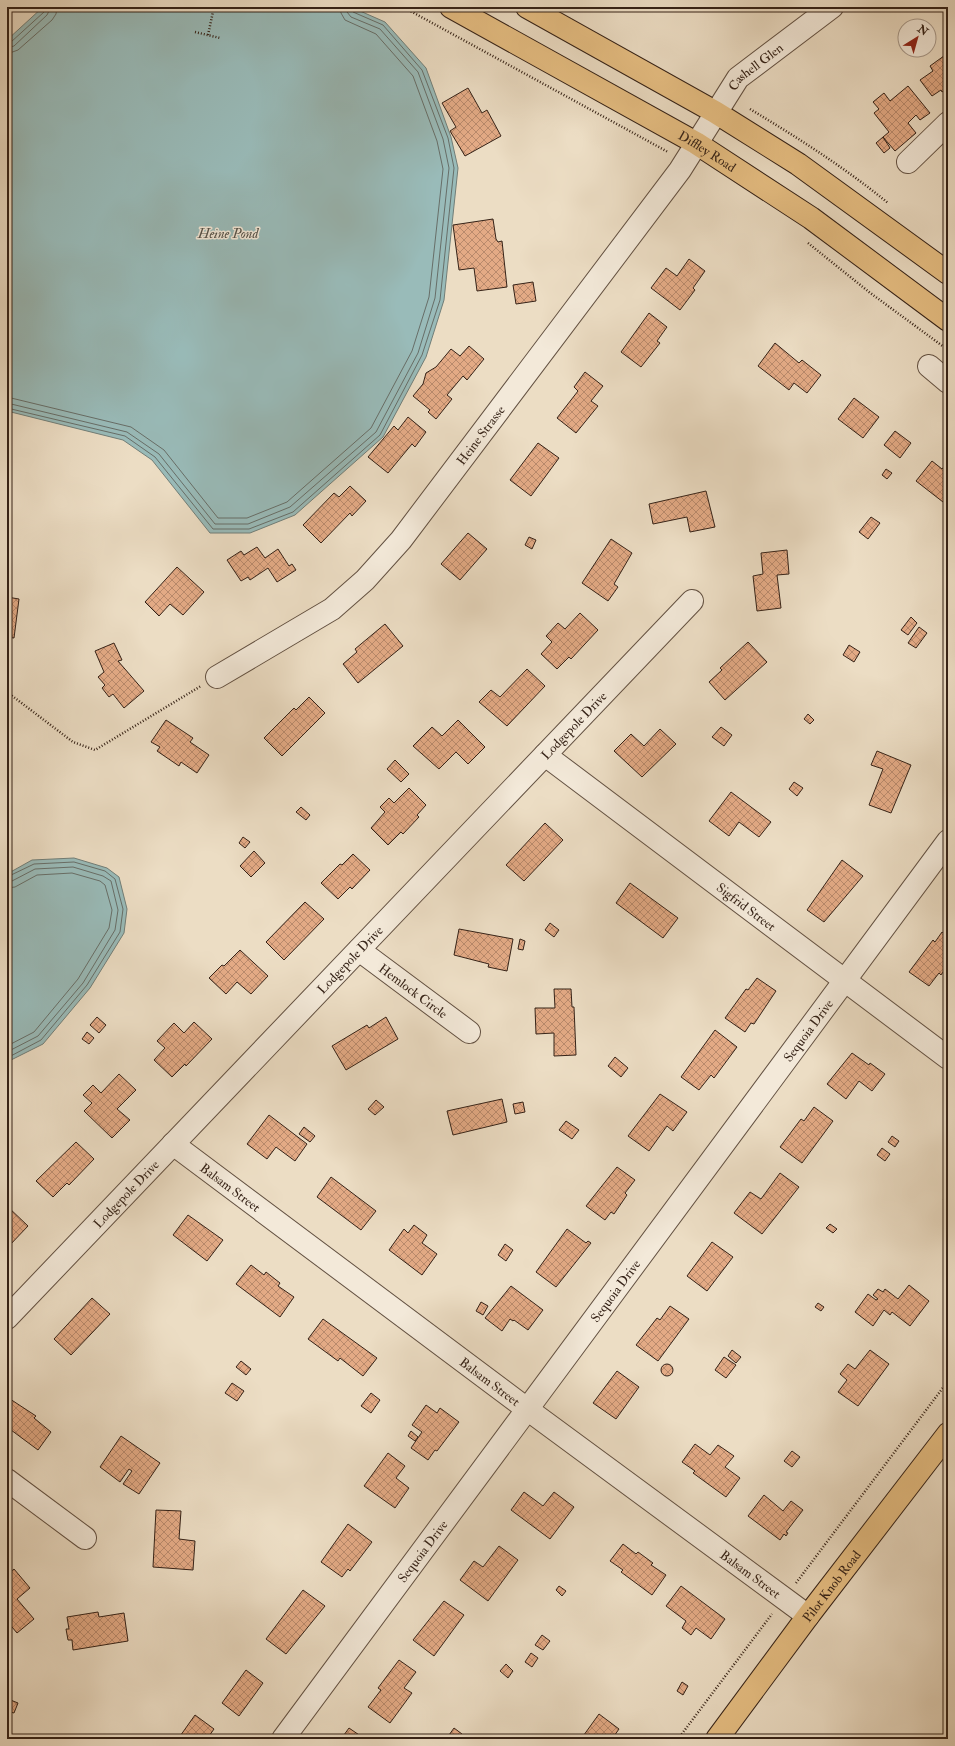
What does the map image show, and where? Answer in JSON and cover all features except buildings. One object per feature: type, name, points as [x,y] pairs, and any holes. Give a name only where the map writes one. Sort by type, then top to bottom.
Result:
[{"type":"main road","name":"Diffley Road","points":[[451,7],[696,144],[811,218],[948,320]]},
{"type":"main road","points":[[527,7],[715,112],[798,164],[948,273]]},
{"type":"main road","name":"Pilot Knob Road","points":[[717,1739],[808,1616],[948,1434]]},
{"type":"street","name":"Cashell Glen","points":[[696,144],[738,78],[832,7]]},
{"type":"street","points":[[908,162],[948,123]]},
{"type":"street","name":"Heine Strasse","points":[[217,677],[332,609],[365,580],[402,540],[680,170],[696,144]]},
{"type":"street","points":[[929,366],[948,382]]},
{"type":"street","name":"Lodgepole Drive","points":[[7,1318],[692,601]]},
{"type":"street","name":"Sigfrid Street","points":[[545,755],[948,1058]]},
{"type":"street","name":"Sequoia Drive","points":[[283,1739],[948,842]]},
{"type":"street","name":"Hemlock Circle","points":[[359,950],[469,1032]]},
{"type":"street","name":"Balsam Street","points":[[173,1144],[527,1409],[808,1616]]},
{"type":"street","points":[[7,1480],[86,1538]]},
{"type":"path","points":[[208,35],[214,7]]},
{"type":"path","points":[[195,32],[220,38]]},
{"type":"path","points":[[7,692],[73,742],[96,750],[217,677]]},
{"type":"path","points":[[678,1739],[948,1380]]},
{"type":"water","name":"Heine Pond","points":[[43,7],[351,7],[385,22],[426,68],[451,137],[458,168],[444,300],[426,357],[383,437],[295,515],[250,533],[210,533],[152,460],[123,440],[7,411],[7,40]]},
{"type":"water","points":[[74,858],[107,868],[119,877],[127,909],[124,933],[90,988],[43,1044],[7,1062],[7,874],[32,860]]}]
